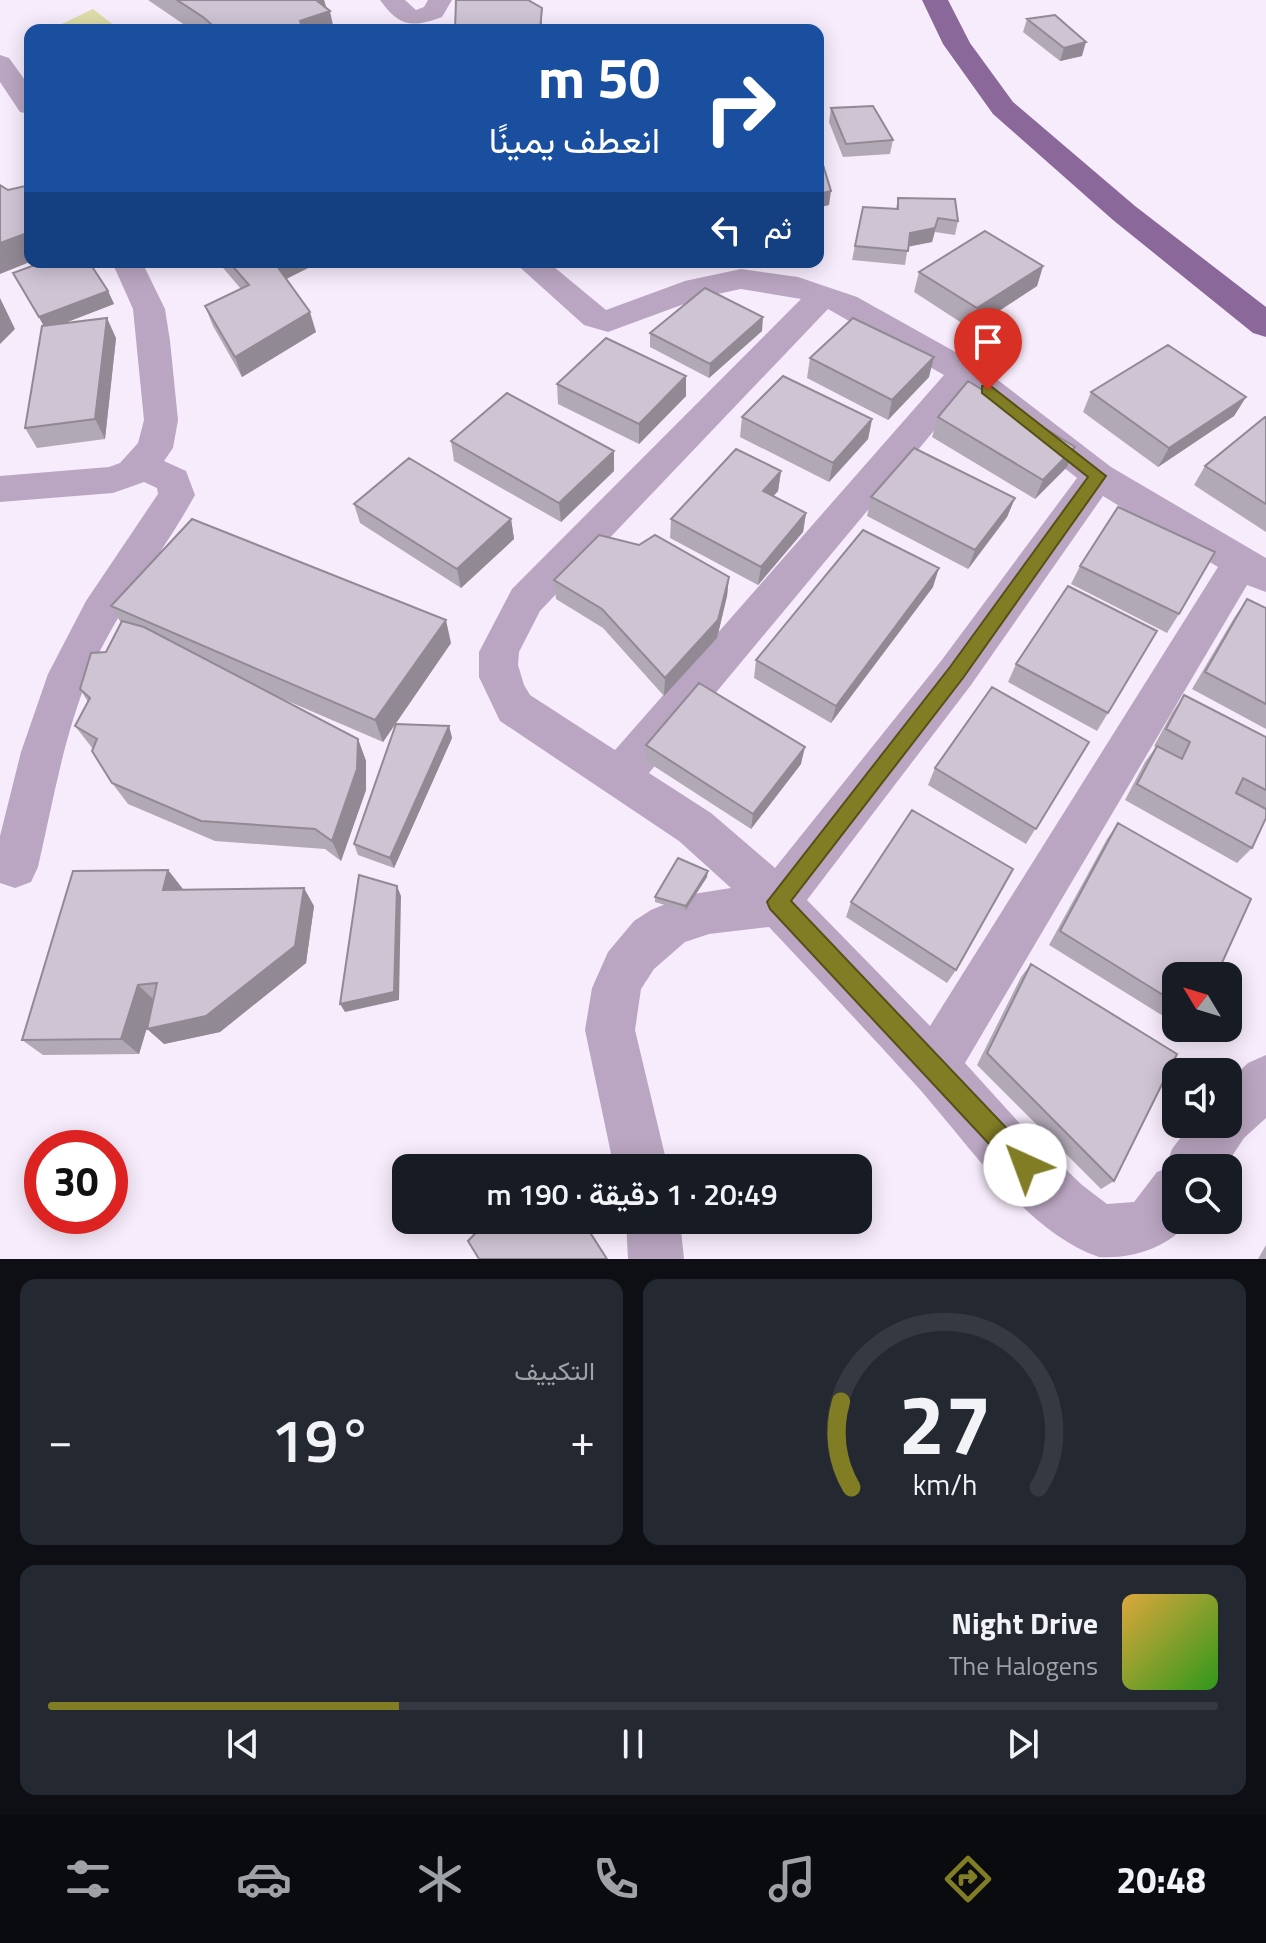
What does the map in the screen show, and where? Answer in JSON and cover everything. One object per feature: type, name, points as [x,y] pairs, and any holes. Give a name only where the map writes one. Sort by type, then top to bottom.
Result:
[{"type":"main road","points":[[935,0],[957,44],[1003,108],[1124,213],[1266,325]]},
{"type":"street","points":[[392,0],[405,14],[414,18],[438,13]]},
{"type":"street","points":[[0,63],[24,97]]},
{"type":"street","points":[[0,489],[113,480],[141,465],[155,448],[161,420],[149,309],[130,268]]},
{"type":"street","points":[[536,268],[595,318],[608,321],[696,288],[741,279],[798,287],[846,304],[965,372],[1098,476],[1254,570],[934,1067]]},
{"type":"street","points":[[822,296],[526,600],[501,641],[497,662],[500,686],[515,708],[695,827],[777,902],[1065,1209],[1098,1230],[1135,1230],[1160,1224]]},
{"type":"street","points":[[619,777],[965,372]]},
{"type":"street","points":[[15,867],[43,752],[69,674],[100,612],[177,495],[173,480],[141,465]]},
{"type":"street","points":[[638,1154],[610,1030],[609,1008],[619,975],[643,944],[674,924],[711,912],[760,908],[777,902],[956,673],[1098,476]]},
{"type":"street","points":[[1242,1105],[1266,1081]]},
{"type":"street","points":[[654,1234],[656,1259]]},
{"type":"green space","points":[[93,9],[112,24],[62,24]]},
{"type":"building","points":[[177,0],[316,0],[330,11],[300,21],[301,24],[211,24]]},
{"type":"building","points":[[456,0],[528,0],[542,8],[541,24],[455,24]]},
{"type":"building","points":[[1055,15],[1086,42],[1064,48],[1027,19]]},
{"type":"building","points":[[873,106],[893,140],[846,144],[831,108]]},
{"type":"building","points":[[824,168],[831,191],[824,193]]},
{"type":"building","points":[[0,185],[8,190],[24,186],[24,234],[0,243]]},
{"type":"building","points":[[898,198],[955,199],[958,221],[938,218],[935,228],[910,233],[908,251],[855,246],[863,207],[898,209]]},
{"type":"building","points":[[985,231],[1043,266],[977,308],[919,272]]},
{"type":"building","points":[[27,268],[93,268],[108,291],[39,317],[13,273]]},
{"type":"building","points":[[234,268],[278,268],[310,312],[235,357],[205,306],[249,285]]},
{"type":"building","points":[[705,288],[763,317],[710,364],[650,333]]},
{"type":"building","points":[[107,318],[95,419],[25,428],[42,326]]},
{"type":"building","points":[[853,318],[934,357],[892,400],[810,358]]},
{"type":"building","points":[[606,338],[686,376],[639,424],[557,384]]},
{"type":"building","points":[[1168,345],[1246,397],[1169,448],[1091,392]]},
{"type":"building","points":[[783,376],[872,419],[833,463],[742,417]]},
{"type":"building","points":[[968,381],[1075,447],[1043,480],[938,417]]},
{"type":"building","points":[[507,393],[614,451],[559,503],[451,441]]},
{"type":"building","points":[[1266,417],[1266,504],[1205,466]]},
{"type":"building","points":[[914,448],[1015,498],[975,550],[871,497]]},
{"type":"building","points":[[736,449],[781,471],[763,491],[806,513],[761,567],[671,519]]},
{"type":"building","points":[[409,458],[511,519],[457,569],[354,504]]},
{"type":"building","points":[[1118,507],[1215,552],[1179,614],[1080,566]]},
{"type":"building","points":[[192,519],[446,620],[375,720],[111,606]]},
{"type":"building","points":[[863,530],[939,568],[836,706],[756,660]]},
{"type":"building","points":[[599,535],[639,545],[655,535],[729,577],[718,620],[665,678],[602,609],[554,580]]},
{"type":"building","points":[[1068,586],[1157,631],[1108,713],[1016,664]]},
{"type":"building","points":[[1247,599],[1266,608],[1266,704],[1205,672]]},
{"type":"building","points":[[122,621],[144,627],[358,739],[357,769],[332,841],[315,829],[201,821],[112,783],[92,751],[97,739],[75,726],[90,698],[80,689],[91,653],[106,652]]},
{"type":"building","points":[[699,683],[805,747],[753,814],[646,745]]},
{"type":"building","points":[[992,687],[1089,742],[1036,829],[935,768]]},
{"type":"building","points":[[1184,695],[1266,737],[1266,790],[1243,778],[1236,793],[1266,809],[1266,818],[1252,848],[1137,784],[1157,746],[1182,759],[1190,742],[1166,729]]},
{"type":"building","points":[[396,724],[449,726],[390,858],[354,844]]},
{"type":"building","points":[[912,810],[1013,869],[956,970],[851,902]]},
{"type":"building","points":[[1118,823],[1251,899],[1222,962],[1162,962],[1162,994],[1060,931]]},
{"type":"building","points":[[678,858],[708,871],[686,906],[655,897]]},
{"type":"building","points":[[168,870],[163,890],[304,888],[295,946],[206,1016],[147,1029],[157,983],[138,985],[121,1039],[22,1040],[73,871]]},
{"type":"building","points":[[359,875],[397,886],[394,992],[340,1004]]},
{"type":"building","points":[[1031,964],[1177,1054],[1175,1058],[1162,1058],[1162,1084],[1114,1181],[987,1053]]},
{"type":"building","points":[[475,1234],[591,1234],[607,1259],[479,1259],[468,1241]]},
{"type":"route","points":[[988,390],[1098,476],[956,673],[777,902],[1025,1165]]}]
